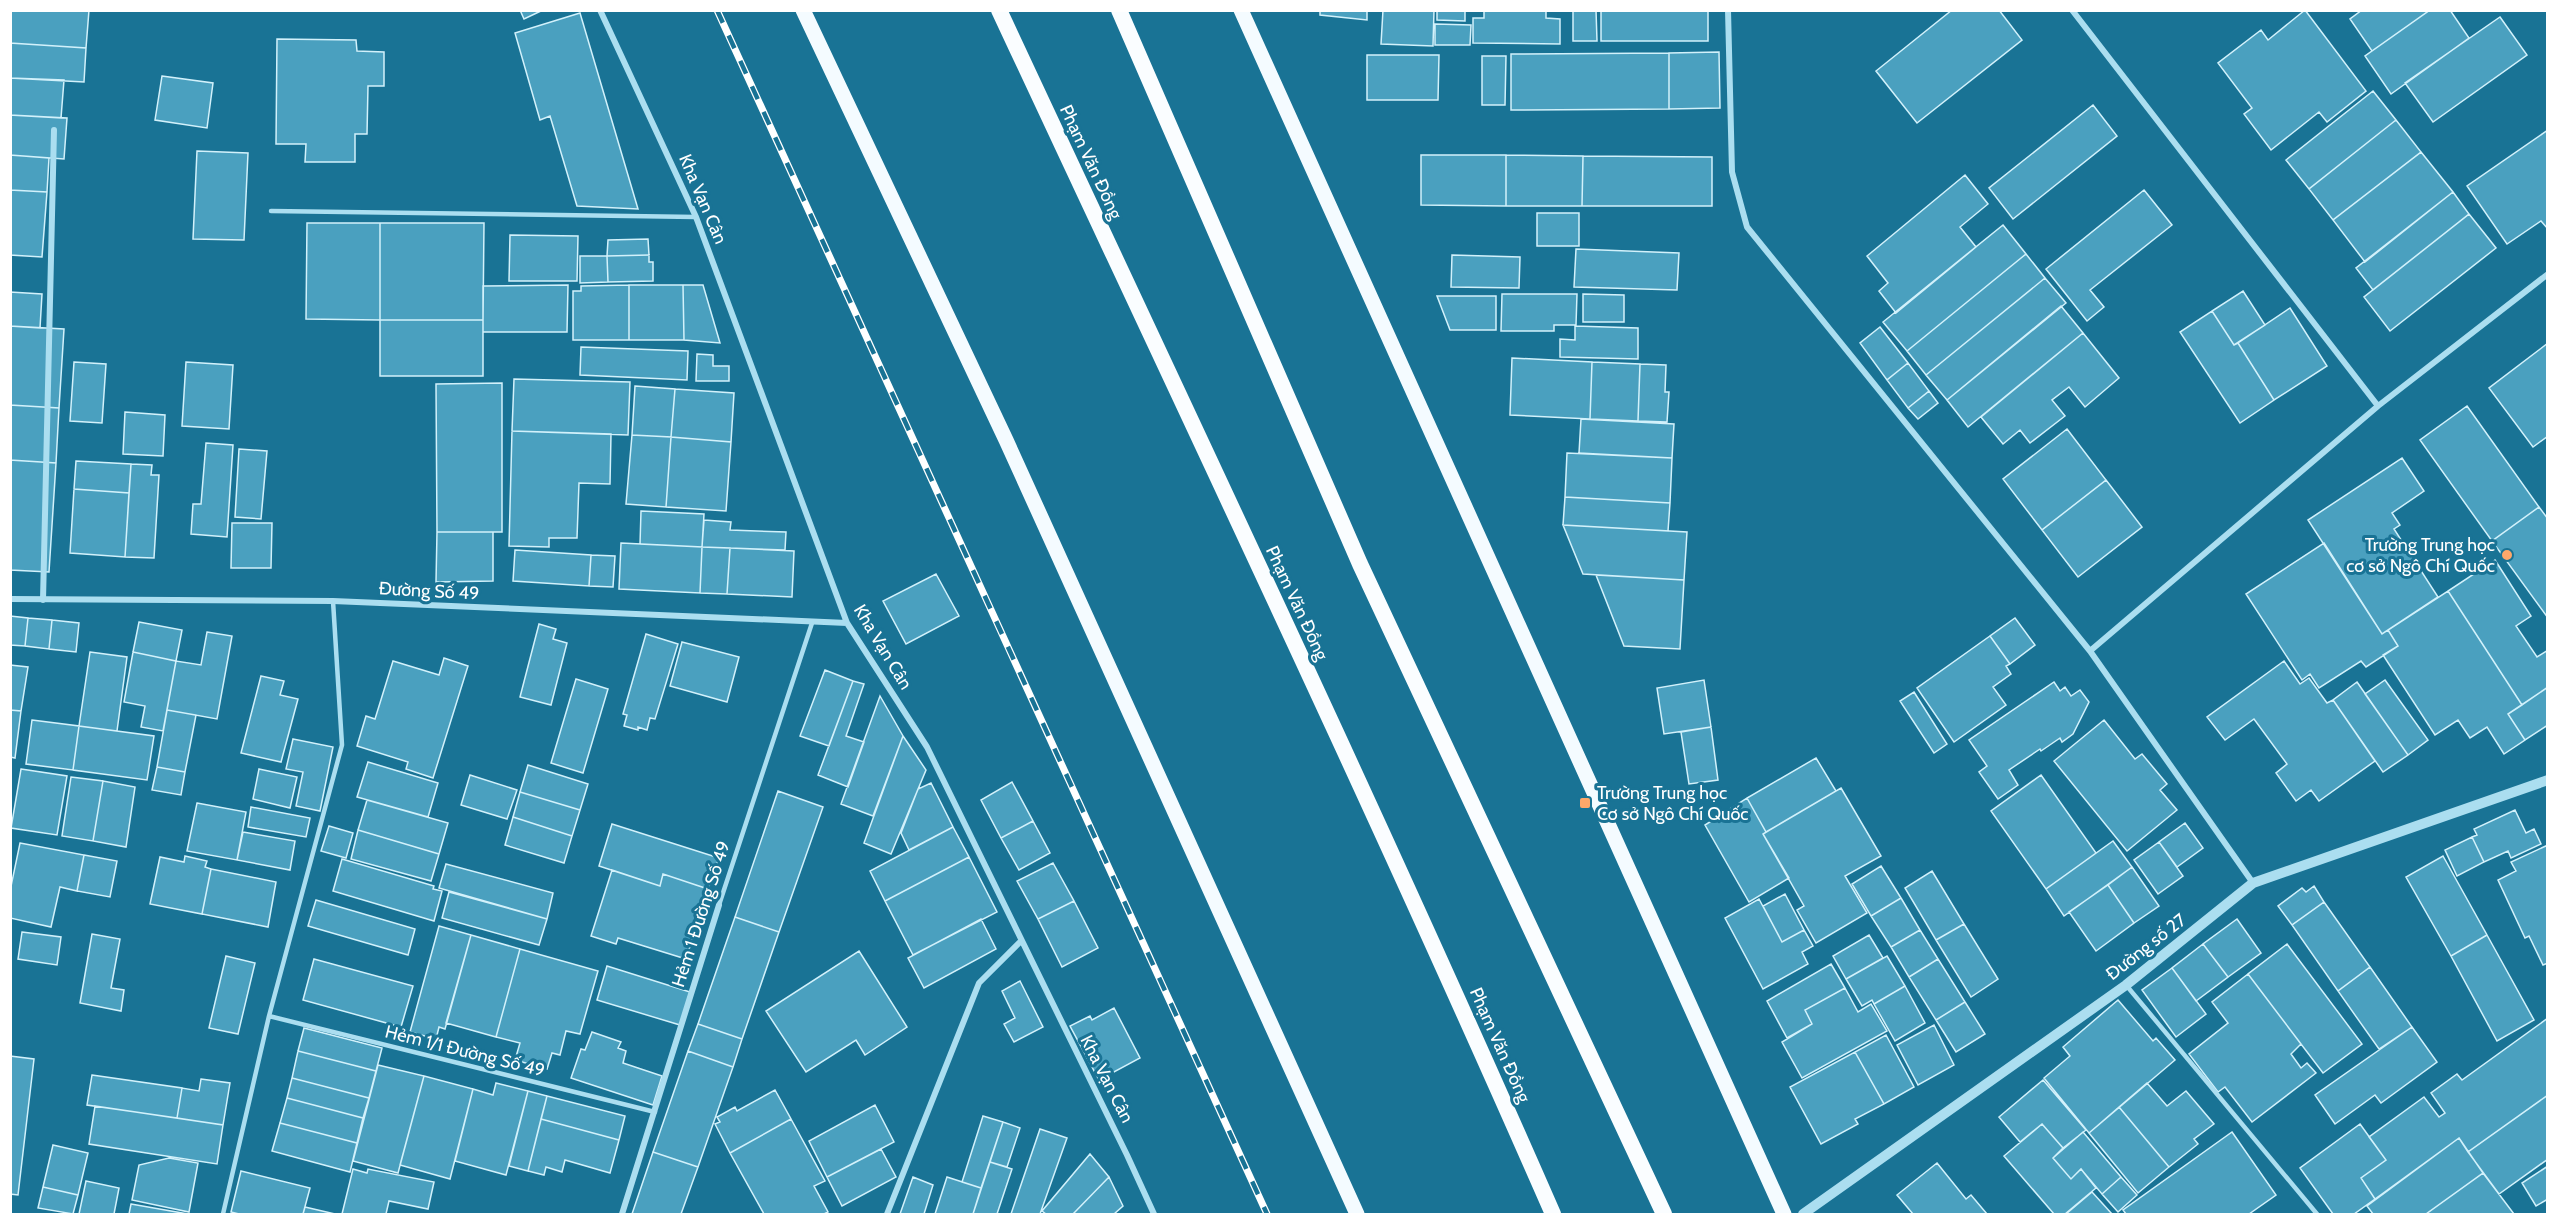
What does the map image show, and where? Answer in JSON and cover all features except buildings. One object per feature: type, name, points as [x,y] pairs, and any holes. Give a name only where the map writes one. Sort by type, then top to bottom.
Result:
[{"type":"highway","name":"Phạm Văn Đồng","points":[[999,10],[1482,1052],[1553,1215]]},
{"type":"highway","points":[[1119,10],[1360,564],[1664,1215]]},
{"type":"main road","points":[[802,10],[1006,440],[1357,1215]]},
{"type":"main road","points":[[1241,10],[1784,1215]]},
{"type":"street","name":"Kha Vạn Cân","points":[[600,10],[696,217],[847,623],[927,747],[1127,1155],[1154,1215]]},
{"type":"street","points":[[1728,10],[1732,172],[1747,227],[2090,651],[2253,883]]},
{"type":"street","points":[[2072,10],[2378,406]]},
{"type":"street","points":[[43,600],[54,130]]},
{"type":"street","points":[[2090,651],[2378,406],[2547,274]]},
{"type":"street","name":"Đường Số 49","points":[[10,599],[333,601],[847,623]]},
{"type":"street","name":"Đường số 27","points":[[1803,1215],[2126,985],[2253,883],[2547,780]]},
{"type":"street","name":"Hẻm 1 Đường Số 49","points":[[622,1215],[718,904]]},
{"type":"street","points":[[886,1215],[980,982],[1021,941]]},
{"type":"lane","points":[[271,211],[696,217]]},
{"type":"lane","points":[[223,1215],[269,1016],[342,745],[333,601]]},
{"type":"lane","name":"Hẻm 1 Đường Số 49","points":[[718,904],[812,623]]},
{"type":"lane","points":[[2126,985],[2317,1215]]},
{"type":"lane","name":"Hẻm 1/1 Đường Số 49","points":[[269,1016],[655,1112]]},
{"type":"railway","points":[[717,10],[1267,1214]]},
{"type":"place","name":"Trường Trung học cơ sở Ngô Chí Quốc","points":[[2507,555]]},
{"type":"place","name":"Trường Trung học Cơ sở Ngô Chí Quốc","points":[[1585,803]]}]
